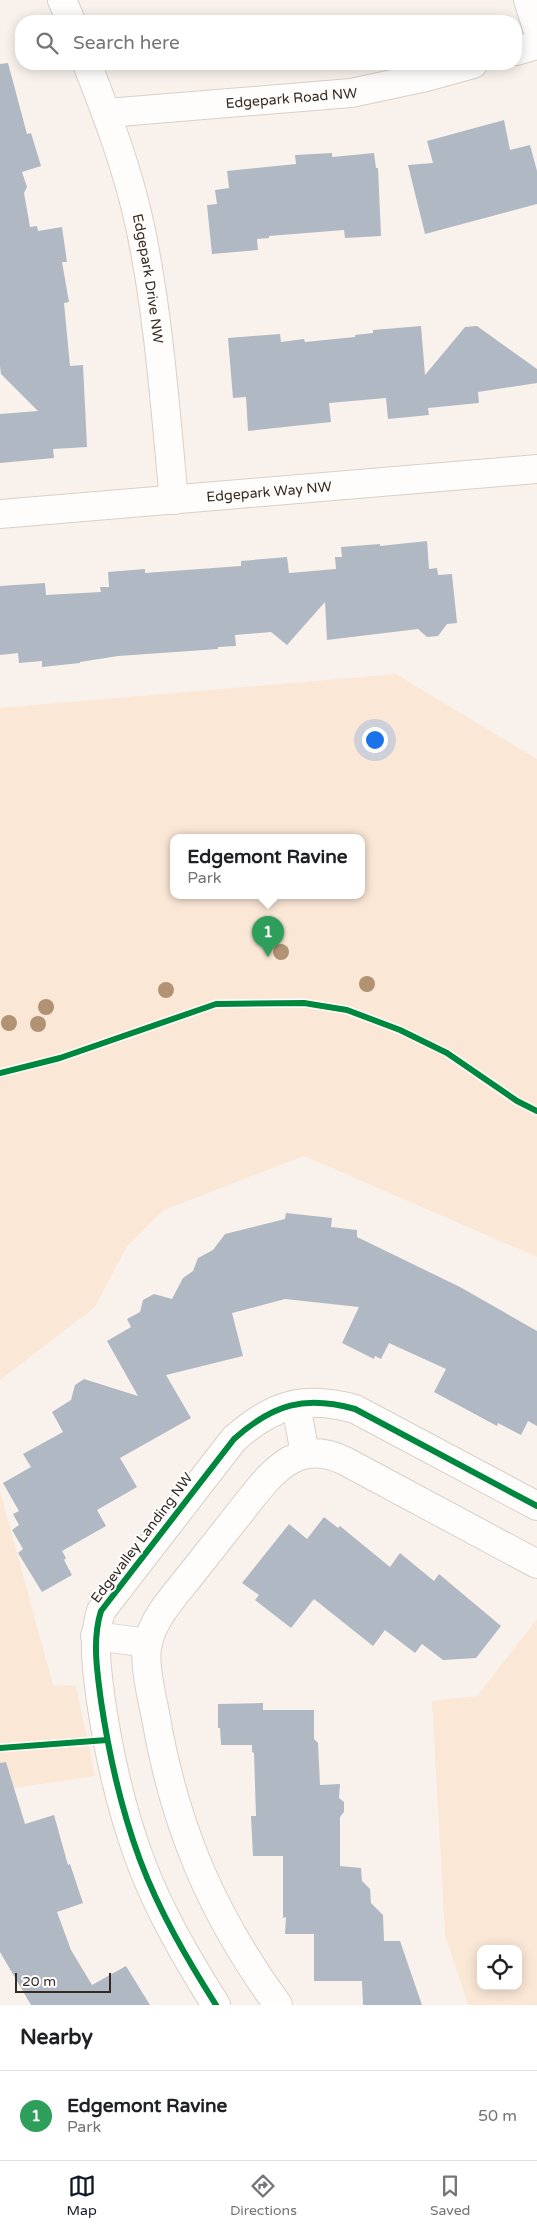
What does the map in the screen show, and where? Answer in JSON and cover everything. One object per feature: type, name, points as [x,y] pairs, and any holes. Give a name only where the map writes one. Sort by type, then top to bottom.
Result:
[{"type":"street","points":[[62,0],[68,15]]},
{"type":"street","points":[[528,0],[537,28]]},
{"type":"street","points":[[522,49],[537,45]]},
{"type":"street","name":"Edgepark Drive NW","points":[[89,70],[107,113],[131,190],[152,292],[174,500]]},
{"type":"street","name":"Edgepark Road NW","points":[[107,113],[352,93],[451,70]]},
{"type":"street","name":"Edgepark Way NW","points":[[0,514],[537,469]]},
{"type":"street","name":"Edgevalley Landing NW","points":[[216,2005],[170,1926],[137,1852],[126,1818],[107,1740],[95,1636],[101,1611],[110,1597],[234,1439],[251,1424],[268,1413],[296,1405],[315,1401],[355,1409],[537,1506]]},
{"type":"street","points":[[296,1405],[305,1454]]},
{"type":"street","points":[[278,2005],[230,1934],[204,1882],[184,1834],[163,1763],[151,1693],[148,1643],[161,1613],[267,1478],[290,1460],[305,1454],[320,1453],[340,1458],[537,1564]]},
{"type":"street","points":[[95,1636],[148,1643]]},
{"type":"shaded area","points":[[396,674],[537,759],[537,1257],[304,1156],[164,1210],[127,1246],[95,1307],[0,1380],[0,708]]},
{"type":"shaded area","points":[[0,1491],[53,1685],[76,1686],[95,1776],[0,1790]]},
{"type":"shaded area","points":[[537,1619],[537,2005],[468,2005],[445,1934],[432,1701],[477,1696]]},
{"type":"building","points":[[8,63],[27,134],[31,133],[41,166],[22,172],[27,187],[24,193],[30,227],[37,226],[38,231],[62,227],[67,262],[62,262],[69,302],[64,303],[70,366],[83,365],[87,447],[53,449],[54,458],[0,463],[0,414],[38,411],[1,374],[0,366],[0,64]]},
{"type":"building","points":[[504,120],[510,150],[530,145],[537,171],[537,204],[425,234],[408,165],[433,163],[427,141]]},
{"type":"building","points":[[332,153],[332,157],[374,153],[376,168],[378,168],[381,236],[345,238],[344,230],[269,236],[269,238],[257,239],[258,250],[212,254],[207,205],[217,204],[215,190],[229,188],[227,171],[296,164],[295,155]]},
{"type":"building","points":[[421,326],[425,375],[465,327],[477,326],[537,369],[537,383],[478,392],[479,403],[428,408],[429,415],[388,419],[386,398],[329,403],[331,422],[248,431],[246,397],[233,398],[228,338],[280,334],[281,342],[304,339],[305,342],[355,337],[355,335],[373,333],[373,330]]},
{"type":"building","points":[[427,541],[429,569],[437,568],[438,575],[452,574],[457,623],[447,624],[438,636],[427,637],[418,629],[327,640],[325,602],[287,645],[271,632],[235,635],[236,646],[218,647],[218,649],[118,656],[42,667],[42,661],[19,663],[18,653],[0,655],[0,586],[45,583],[46,595],[101,592],[100,587],[109,587],[108,572],[145,569],[145,573],[241,566],[241,561],[287,557],[289,573],[336,569],[335,557],[342,557],[341,547],[380,544],[380,546]]},
{"type":"building","points":[[286,1213],[332,1218],[331,1227],[357,1230],[357,1237],[460,1287],[537,1331],[537,1426],[528,1421],[521,1435],[498,1423],[497,1426],[434,1392],[446,1369],[389,1343],[381,1359],[375,1356],[374,1359],[342,1343],[359,1307],[285,1299],[232,1313],[243,1356],[166,1375],[191,1418],[120,1458],[137,1487],[97,1510],[106,1526],[62,1551],[66,1558],[64,1560],[72,1575],[42,1592],[18,1553],[23,1549],[12,1530],[19,1525],[13,1514],[19,1511],[3,1483],[31,1467],[23,1454],[63,1432],[52,1412],[71,1400],[75,1385],[84,1379],[138,1396],[107,1341],[131,1327],[127,1319],[140,1312],[143,1300],[154,1294],[172,1299],[183,1278],[193,1271],[198,1258],[213,1250],[225,1234],[285,1219]]},
{"type":"building","points":[[324,1517],[338,1528],[340,1526],[390,1567],[400,1553],[434,1581],[439,1574],[501,1626],[476,1658],[443,1660],[422,1644],[415,1653],[385,1630],[373,1646],[314,1599],[291,1628],[255,1600],[259,1595],[242,1583],[289,1524],[307,1539]]},
{"type":"building","points":[[263,1703],[263,1710],[314,1710],[314,1739],[318,1743],[320,1785],[340,1784],[339,1798],[344,1802],[344,1812],[340,1817],[340,1866],[361,1868],[362,1881],[370,1889],[371,1903],[383,1915],[384,1941],[400,1941],[422,2005],[363,2005],[362,1981],[314,1981],[314,1934],[285,1934],[286,1917],[283,1918],[283,1856],[253,1856],[251,1816],[256,1816],[254,1753],[252,1752],[252,1745],[221,1745],[220,1728],[218,1728],[218,1704]]},
{"type":"building","points":[[6,1762],[25,1824],[54,1815],[68,1865],[70,1864],[83,1903],[57,1912],[71,1950],[92,1985],[126,1966],[150,2005],[31,2005],[0,1952],[0,1763]]},
{"type":"cycle path","points":[[0,1073],[60,1058],[216,1004],[304,1003],[347,1010],[400,1030],[447,1053],[517,1101],[537,1111]]},
{"type":"cycle path","points":[[216,2005],[165,1916],[140,1860],[121,1802],[104,1721],[98,1678],[96,1644],[101,1611],[234,1439],[262,1418],[276,1410],[290,1406],[320,1403],[355,1409],[537,1506]]},
{"type":"cycle path","points":[[0,1748],[107,1740]]},
{"type":"place","name":"Edgemont Ravine","points":[[268,957]]}]
